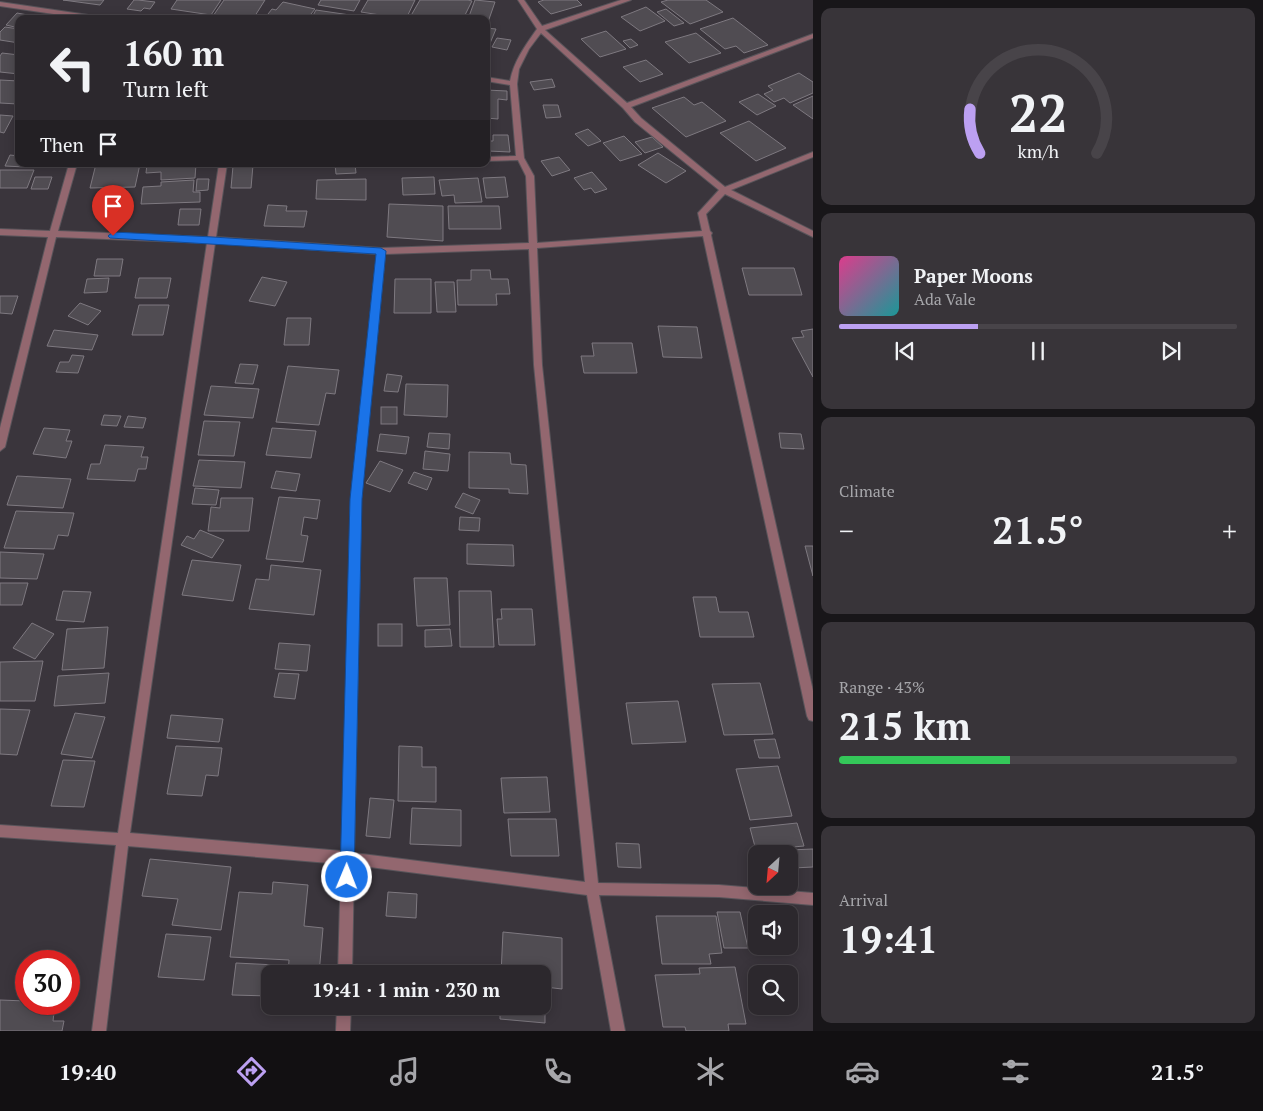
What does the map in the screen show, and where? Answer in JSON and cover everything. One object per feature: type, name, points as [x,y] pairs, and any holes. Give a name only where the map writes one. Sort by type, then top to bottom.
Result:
[{"type":"street","points":[[519,0],[540,29],[626,106],[638,120],[724,190],[813,234]]},
{"type":"street","points":[[618,1031],[592,889],[538,365],[530,176],[520,158],[513,84],[516,69],[526,49],[540,29],[628,0]]},
{"type":"street","points":[[0,5],[73,15]]},
{"type":"street","points":[[626,106],[813,36]]},
{"type":"street","points":[[490,80],[513,84]]},
{"type":"street","points":[[813,154],[724,190],[702,213],[708,233],[813,716]]},
{"type":"street","points":[[490,159],[520,158]]},
{"type":"street","points":[[0,447],[53,233],[72,167]]},
{"type":"street","points":[[99,1031],[123,839],[223,167]]},
{"type":"street","points":[[0,232],[213,240],[381,251],[533,246],[708,233]]},
{"type":"street","points":[[344,965],[356,499],[381,251]]},
{"type":"street","points":[[0,831],[123,839],[347,858],[592,889],[719,891],[813,900]]},
{"type":"street","points":[[343,1031],[344,1015]]},
{"type":"building","points":[[63,0],[104,0],[100,5]]},
{"type":"building","points":[[134,0],[155,2],[150,9],[144,8],[141,11],[127,9]]},
{"type":"building","points":[[177,0],[221,0],[211,15],[171,9]]},
{"type":"building","points":[[224,0],[265,0],[256,15],[214,15]]},
{"type":"building","points":[[321,0],[360,0],[354,11],[318,5]]},
{"type":"building","points":[[368,0],[415,0],[408,15],[380,15],[361,12]]},
{"type":"building","points":[[420,0],[472,1],[465,15],[411,15]]},
{"type":"building","points":[[475,0],[495,2],[490,16],[469,15]]},
{"type":"building","points":[[544,0],[577,0],[582,5],[551,14],[538,2]]},
{"type":"building","points":[[668,0],[706,0],[723,12],[690,24],[661,2]]},
{"type":"building","points":[[283,2],[315,9],[310,15],[267,15],[272,9],[276,10]]},
{"type":"building","points":[[646,7],[665,21],[640,31],[621,17]]},
{"type":"building","points":[[666,9],[684,23],[674,26],[657,12]]},
{"type":"building","points":[[316,10],[350,15],[313,15]]},
{"type":"building","points":[[15,15],[15,27],[6,25]]},
{"type":"building","points":[[733,18],[768,45],[744,53],[736,46],[725,49],[700,29]]},
{"type":"building","points":[[5,27],[15,28],[15,42],[0,40],[0,32]]},
{"type":"building","points":[[490,28],[496,29],[490,43]]},
{"type":"building","points":[[606,31],[626,49],[600,57],[581,39]]},
{"type":"building","points":[[696,33],[721,53],[689,63],[665,42]]},
{"type":"building","points":[[497,38],[511,40],[507,50],[492,47]]},
{"type":"building","points":[[631,39],[638,45],[630,48],[623,41]]},
{"type":"building","points":[[2,53],[15,55],[15,74],[0,72],[0,56]]},
{"type":"building","points":[[646,60],[663,74],[640,82],[623,67]]},
{"type":"building","points":[[799,73],[813,82],[813,93],[790,103],[784,98],[774,102],[764,94],[773,90],[768,86]]},
{"type":"building","points":[[552,79],[555,87],[534,90],[530,82]]},
{"type":"building","points":[[0,80],[15,81],[15,104],[0,103]]},
{"type":"building","points":[[490,90],[507,91],[507,100],[498,99],[498,119],[490,118]]},
{"type":"building","points":[[758,94],[776,106],[757,115],[739,102]]},
{"type":"building","points":[[813,96],[813,119],[793,105]]},
{"type":"building","points":[[684,97],[694,105],[702,102],[726,121],[686,137],[652,108]]},
{"type":"building","points":[[543,105],[558,105],[561,117],[546,118]]},
{"type":"building","points":[[0,115],[13,116],[4,133],[0,132]]},
{"type":"building","points":[[749,121],[786,148],[756,161],[720,133]]},
{"type":"building","points":[[588,129],[601,141],[588,146],[575,134]]},
{"type":"building","points":[[493,135],[508,135],[510,152],[490,151],[490,141],[493,141]]},
{"type":"building","points":[[624,136],[642,154],[620,161],[603,143]]},
{"type":"building","points":[[652,137],[663,147],[645,153],[635,142]]},
{"type":"building","points":[[658,153],[686,171],[666,183],[638,165]]},
{"type":"building","points":[[10,155],[15,156],[15,166],[5,166]]},
{"type":"building","points":[[559,157],[570,170],[552,176],[541,161]]},
{"type":"building","points":[[95,167],[139,167],[135,187],[90,188]]},
{"type":"building","points":[[147,167],[196,167],[195,178],[161,180],[161,172],[146,173]]},
{"type":"building","points":[[233,167],[253,167],[251,188],[231,188]]},
{"type":"building","points":[[335,167],[355,167],[356,173],[336,174]]},
{"type":"building","points":[[0,170],[34,170],[27,188],[0,188]]},
{"type":"building","points":[[592,172],[607,189],[595,193],[591,188],[584,190],[574,178]]},
{"type":"building","points":[[35,177],[52,177],[48,189],[31,189]]},
{"type":"building","points":[[434,177],[435,194],[403,195],[402,178]]},
{"type":"building","points":[[505,177],[508,197],[486,198],[483,178]]},
{"type":"building","points":[[478,178],[482,202],[455,203],[454,195],[442,196],[439,180]]},
{"type":"building","points":[[197,179],[209,179],[208,190],[196,191]]},
{"type":"building","points":[[366,179],[366,200],[316,199],[317,180]]},
{"type":"building","points":[[194,180],[193,192],[200,192],[200,202],[141,204],[143,187],[161,186],[161,182]]},
{"type":"building","points":[[389,204],[443,206],[443,241],[387,237]]},
{"type":"building","points":[[268,205],[287,206],[286,211],[307,211],[304,227],[264,226]]},
{"type":"building","points":[[448,206],[499,206],[501,229],[449,229]]},
{"type":"building","points":[[180,209],[201,209],[199,225],[178,225]]},
{"type":"building","points":[[97,259],[123,259],[120,276],[94,276]]},
{"type":"building","points":[[742,268],[794,268],[802,295],[749,295]]},
{"type":"building","points":[[471,270],[490,270],[491,279],[508,279],[510,294],[496,294],[497,305],[458,305],[457,280],[471,280]]},
{"type":"building","points":[[262,277],[287,282],[275,306],[249,301]]},
{"type":"building","points":[[109,278],[107,292],[84,293],[87,279]]},
{"type":"building","points":[[139,278],[171,278],[167,298],[135,298]]},
{"type":"building","points":[[395,279],[431,279],[431,313],[394,313]]},
{"type":"building","points":[[435,282],[454,282],[456,312],[437,312]]},
{"type":"building","points":[[0,296],[18,296],[12,314],[0,313]]},
{"type":"building","points":[[80,303],[101,311],[88,325],[68,316]]},
{"type":"building","points":[[139,305],[169,305],[163,335],[132,335]]},
{"type":"building","points":[[287,318],[311,318],[309,345],[284,345]]},
{"type":"building","points":[[658,326],[697,327],[702,358],[663,357]]},
{"type":"building","points":[[813,329],[813,377],[792,338],[804,337],[801,331]]},
{"type":"building","points":[[54,330],[98,335],[92,350],[47,346]]},
{"type":"building","points":[[592,343],[632,343],[637,373],[584,373],[581,356],[594,356]]},
{"type":"building","points":[[72,355],[84,356],[78,373],[56,372],[60,362],[69,362]]},
{"type":"building","points":[[240,364],[258,365],[253,384],[235,383]]},
{"type":"building","points":[[288,366],[339,370],[335,394],[326,393],[319,425],[276,422]]},
{"type":"building","points":[[387,374],[402,376],[398,392],[384,391]]},
{"type":"building","points":[[406,384],[448,385],[447,417],[404,415]]},
{"type":"building","points":[[211,386],[259,389],[253,418],[204,415]]},
{"type":"building","points":[[381,407],[397,407],[397,424],[381,424]]},
{"type":"building","points":[[104,415],[121,416],[117,426],[101,425]]},
{"type":"building","points":[[128,416],[146,418],[143,428],[124,427]]},
{"type":"building","points":[[204,421],[240,422],[234,456],[198,455]]},
{"type":"building","points":[[44,428],[70,430],[66,441],[72,441],[66,458],[33,454]]},
{"type":"building","points":[[272,428],[316,431],[311,458],[266,455]]},
{"type":"building","points":[[429,433],[450,434],[449,449],[427,447]]},
{"type":"building","points":[[779,433],[801,434],[804,449],[781,448]]},
{"type":"building","points":[[380,434],[409,437],[406,454],[377,451]]},
{"type":"building","points":[[105,445],[144,447],[141,457],[148,457],[146,469],[138,469],[135,481],[87,479],[91,464],[100,464]]},
{"type":"building","points":[[425,451],[450,454],[448,471],[423,469]]},
{"type":"building","points":[[469,452],[510,453],[511,464],[526,465],[528,494],[509,493],[509,489],[469,488]]},
{"type":"building","points":[[199,460],[245,462],[241,488],[193,486]]},
{"type":"building","points":[[380,461],[403,470],[390,492],[366,483]]},
{"type":"building","points":[[276,471],[300,474],[296,491],[271,488]]},
{"type":"building","points":[[414,472],[432,478],[427,490],[408,483]]},
{"type":"building","points":[[17,476],[71,479],[63,508],[7,505]]},
{"type":"building","points":[[195,488],[219,490],[216,505],[192,504]]},
{"type":"building","points":[[463,493],[480,500],[473,514],[455,507]]},
{"type":"building","points":[[279,497],[320,500],[317,519],[304,517],[301,535],[308,536],[303,562],[266,559]]},
{"type":"building","points":[[221,498],[253,498],[249,531],[208,531],[211,507],[220,508]]},
{"type":"building","points":[[16,511],[74,513],[68,536],[58,535],[54,549],[4,548]]},
{"type":"building","points":[[460,517],[480,518],[479,531],[459,530]]},
{"type":"building","points":[[200,530],[224,540],[212,558],[181,545],[187,536],[194,539]]},
{"type":"building","points":[[467,544],[513,545],[514,566],[467,564]]},
{"type":"building","points":[[805,546],[813,546],[813,576]]},
{"type":"building","points":[[0,552],[44,554],[37,579],[0,578]]},
{"type":"building","points":[[192,560],[241,565],[233,601],[182,595]]},
{"type":"building","points":[[271,565],[321,570],[314,615],[249,609],[256,579],[269,580]]},
{"type":"building","points":[[414,578],[447,578],[450,625],[417,626]]},
{"type":"building","points":[[0,583],[28,583],[22,605],[0,605]]},
{"type":"building","points":[[63,591],[91,592],[84,622],[56,620]]},
{"type":"building","points":[[459,591],[491,591],[494,647],[460,647]]},
{"type":"building","points":[[693,597],[716,597],[719,612],[748,612],[754,637],[700,637]]},
{"type":"building","points":[[501,609],[532,609],[535,645],[499,645],[497,619],[502,619]]},
{"type":"building","points":[[32,623],[54,634],[35,659],[13,648]]},
{"type":"building","points":[[378,624],[402,624],[402,646],[378,646]]},
{"type":"building","points":[[108,627],[104,668],[62,670],[67,629]]},
{"type":"building","points":[[450,629],[452,646],[425,647],[425,630]]},
{"type":"building","points":[[279,643],[310,645],[307,671],[275,669]]},
{"type":"building","points":[[43,661],[35,701],[0,701],[0,662]]},
{"type":"building","points":[[109,673],[105,703],[54,706],[58,676]]},
{"type":"building","points":[[279,673],[299,674],[295,699],[274,697]]},
{"type":"building","points":[[760,683],[773,734],[724,735],[712,684]]},
{"type":"building","points":[[678,701],[686,742],[632,744],[626,703]]},
{"type":"building","points":[[0,709],[30,710],[17,755],[0,754]]},
{"type":"building","points":[[75,713],[105,717],[92,758],[61,754]]},
{"type":"building","points":[[171,715],[223,719],[219,742],[167,738]]},
{"type":"building","points":[[775,739],[780,758],[759,758],[754,740]]},
{"type":"building","points":[[176,746],[222,748],[218,776],[206,775],[202,796],[167,794]]},
{"type":"building","points":[[399,746],[422,747],[422,767],[436,767],[436,802],[398,801]]},
{"type":"building","points":[[63,760],[95,761],[84,807],[51,806]]},
{"type":"building","points":[[778,766],[792,816],[750,820],[736,769]]},
{"type":"building","points":[[547,777],[550,812],[504,813],[501,778]]},
{"type":"building","points":[[370,798],[394,800],[390,838],[366,836]]},
{"type":"building","points":[[412,808],[461,810],[461,846],[410,844]]},
{"type":"building","points":[[508,819],[556,819],[559,856],[511,856]]},
{"type":"building","points":[[797,823],[804,846],[755,845],[750,828]]},
{"type":"building","points":[[616,843],[639,844],[641,868],[618,867]]},
{"type":"building","points":[[813,849],[813,867],[798,868],[798,850]]},
{"type":"building","points":[[150,859],[231,867],[221,930],[172,925],[178,899],[142,896]]},
{"type":"building","points":[[273,882],[308,885],[304,926],[323,928],[320,965],[289,965],[289,960],[230,957],[239,892],[272,894]]},
{"type":"building","points":[[388,892],[417,894],[416,918],[386,916]]},
{"type":"building","points":[[717,912],[740,912],[748,948],[724,948]]},
{"type":"building","points":[[656,916],[716,916],[722,953],[709,954],[711,964],[662,964]]},
{"type":"building","points":[[503,932],[562,938],[562,989],[551,988],[551,965],[501,965]]},
{"type":"building","points":[[166,934],[211,937],[204,980],[158,977]]},
{"type":"building","points":[[236,963],[276,965],[261,965],[261,996],[232,995]]},
{"type":"building","points":[[735,967],[746,1024],[728,1024],[729,1031],[686,1031],[685,1027],[663,1027],[655,975],[700,974],[699,968]]},
{"type":"building","points":[[0,1000],[15,1001],[15,1015],[54,1015],[53,1021],[64,1021],[62,1031],[0,1031]]},
{"type":"building","points":[[500,1015],[545,1015],[545,1023],[500,1019]]},
{"type":"route","points":[[113,236],[213,240],[381,251],[356,499],[347,877]]}]
